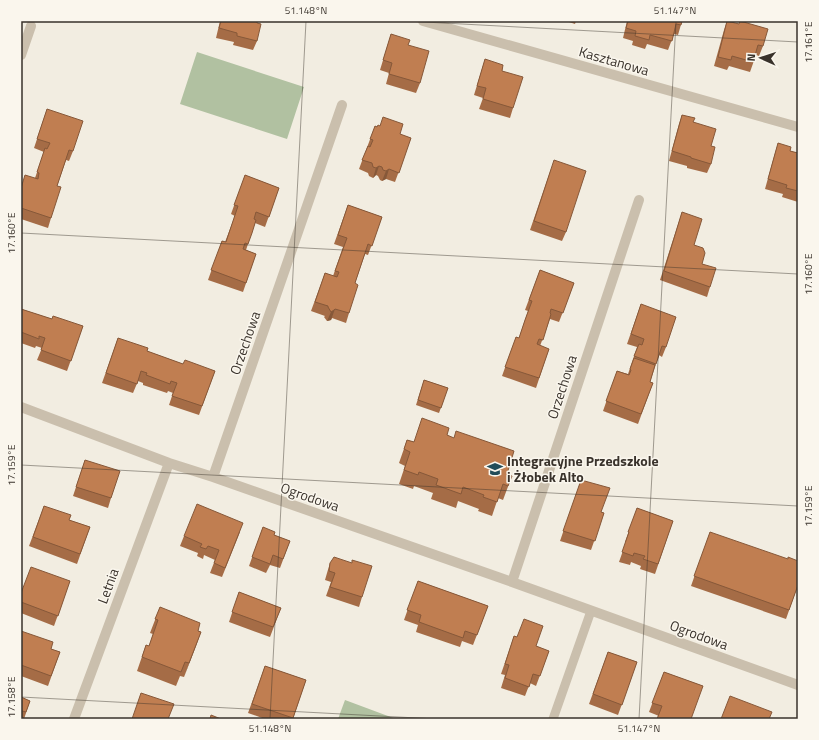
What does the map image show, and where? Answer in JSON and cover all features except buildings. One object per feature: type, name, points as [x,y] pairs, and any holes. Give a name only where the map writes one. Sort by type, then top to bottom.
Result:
[{"type":"street","name":"Kasztanowa","points":[[423,21],[798,127]]},
{"type":"street","points":[[21,55],[31,26]]},
{"type":"street","name":"Orzechowa","points":[[213,477],[342,105]]},
{"type":"street","name":"Orzechowa","points":[[512,582],[639,200]]},
{"type":"street","name":"Ogrodowa","points":[[21,407],[169,463],[512,582],[798,685]]},
{"type":"street","name":"Letnia","points":[[74,719],[169,463]]},
{"type":"lane","points":[[553,719],[591,611]]},
{"type":"green space","points":[[197,52],[304,87],[287,139],[180,104]]},
{"type":"green space","points":[[345,700],[396,719],[338,719]]},
{"type":"place","name":"Integracyjne Przedszkole i Żłobek Alto","points":[[495,469]]}]
